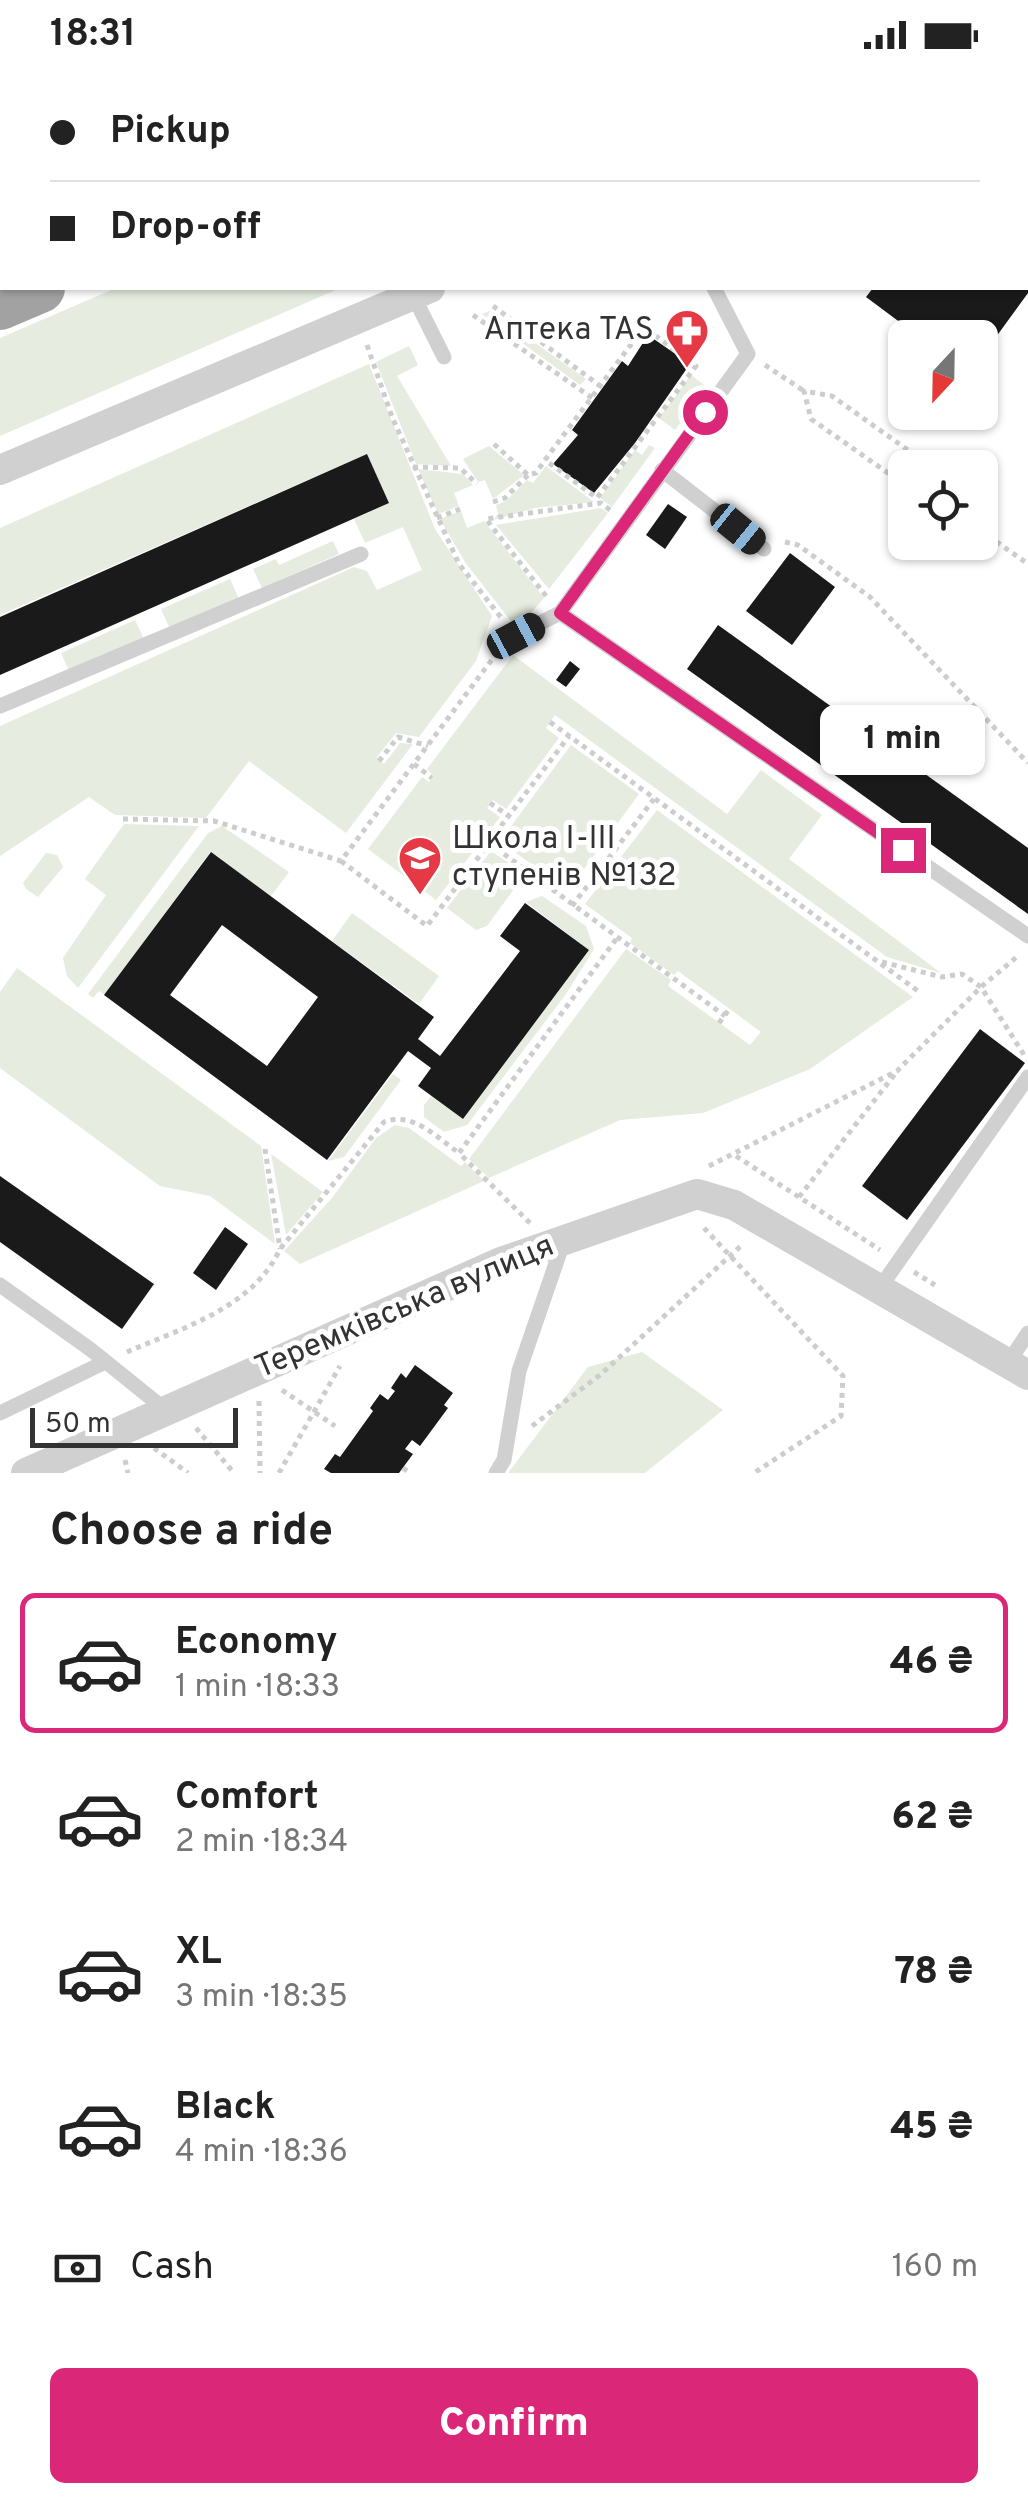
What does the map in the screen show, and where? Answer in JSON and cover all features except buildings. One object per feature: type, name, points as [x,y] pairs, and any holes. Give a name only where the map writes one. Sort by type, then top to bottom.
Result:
[{"type":"highway","points":[[0,305],[35,290]]},
{"type":"street","points":[[0,470],[422,291]]},
{"type":"street","name":"Теремківська вулиця","points":[[26,1473],[501,1262],[551,1236],[697,1194],[734,1205],[765,1223]]},
{"type":"street","points":[[765,1223],[1018,1369]]},
{"type":"lane","points":[[516,636],[560,613],[748,354],[715,290]]},
{"type":"lane","points":[[422,291],[444,357]]},
{"type":"lane","points":[[662,470],[764,549]]},
{"type":"lane","points":[[0,706],[361,554]]},
{"type":"lane","points":[[560,613],[1028,936]]},
{"type":"lane","points":[[879,1289],[1028,1077]]},
{"type":"lane","points":[[496,1473],[506,1446],[519,1370],[551,1236]]},
{"type":"lane","points":[[0,1285],[167,1411]]},
{"type":"lane","points":[[1018,1369],[1028,1333]]},
{"type":"lane","points":[[0,1413],[103,1362]]},
{"type":"path","points":[[492,306],[600,386]]},
{"type":"path","points":[[473,315],[593,399]]},
{"type":"path","points":[[340,861],[502,646],[516,636],[459,564],[414,467],[373,355],[354,320]]},
{"type":"path","points":[[493,502],[505,498],[536,472],[644,327],[696,366],[599,501],[486,519],[548,598]]},
{"type":"path","points":[[748,354],[804,391],[832,396],[907,450]]},
{"type":"path","points":[[804,391],[810,419],[888,473]]},
{"type":"path","points":[[494,444],[528,475]]},
{"type":"path","points":[[546,460],[612,511]]},
{"type":"path","points":[[414,467],[460,468],[476,484]]},
{"type":"path","points":[[437,518],[460,508]]},
{"type":"path","points":[[738,529],[798,545],[870,597],[1028,764]]},
{"type":"path","points":[[998,543],[1028,564]]},
{"type":"path","points":[[550,722],[918,990]]},
{"type":"path","points":[[123,819],[214,821],[340,861],[427,926],[569,736]]},
{"type":"path","points":[[379,760],[398,737],[428,746]]},
{"type":"path","points":[[414,764],[432,778]]},
{"type":"path","points":[[572,906],[654,799]]},
{"type":"path","points":[[490,803],[509,816]]},
{"type":"path","points":[[489,843],[724,1016]]},
{"type":"path","points":[[459,1153],[617,938]]},
{"type":"path","points":[[880,962],[942,977],[962,974],[981,987],[1028,1061]]},
{"type":"path","points":[[720,1024],[730,1008]]},
{"type":"path","points":[[799,1198],[897,1071]]},
{"type":"path","points":[[103,1362],[231,1306],[274,1261],[280,1248],[384,1122],[398,1116],[410,1118],[459,1153],[551,1236]]},
{"type":"path","points":[[265,1149],[280,1248]]},
{"type":"path","points":[[679,1200],[843,1376],[841,1416],[754,1473]]},
{"type":"path","points":[[506,1446],[600,1374],[765,1223]]},
{"type":"path","points":[[279,1473],[344,1359]]},
{"type":"path","points":[[280,1389],[335,1426]]},
{"type":"path","points":[[259,1398],[260,1473]]},
{"type":"path","points":[[194,1426],[234,1473]]},
{"type":"path","points":[[151,1446],[188,1473]]},
{"type":"path","points":[[124,1458],[128,1473]]},
{"type":"path","points":[[403,1468],[410,1473]]},
{"type":"shaded area","points":[[111,290],[335,290],[0,436],[0,338]]},
{"type":"shaded area","points":[[490,311],[586,379],[580,385],[482,314]]},
{"type":"shaded area","points":[[409,346],[418,365],[397,376],[451,466],[416,464],[376,362]]},
{"type":"shaded area","points":[[369,364],[435,529],[492,616],[476,661],[419,737],[396,733],[377,757],[384,764],[400,743],[413,744],[346,833],[249,761],[206,818],[115,815],[89,797],[0,856],[0,726],[354,567],[367,571],[377,590],[422,570],[403,527],[365,543],[354,519],[389,503],[367,454],[0,615],[0,528]]},
{"type":"shaded area","points":[[691,375],[707,387],[675,430],[659,418]]},
{"type":"shaded area","points":[[649,445],[655,448],[612,507],[600,498],[635,450],[642,455]]},
{"type":"shaded area","points":[[489,446],[524,475],[493,499],[485,480],[478,482],[463,459]]},
{"type":"shaded area","points":[[546,466],[594,502],[535,508],[493,520],[498,514],[496,505],[506,501],[527,480],[533,483]]},
{"type":"shaded area","points":[[418,469],[463,474],[473,485],[454,493],[459,506],[438,514]]},
{"type":"shaded area","points":[[601,508],[608,513],[549,589],[496,525]]},
{"type":"shaded area","points":[[461,511],[467,528],[484,521],[544,598],[517,629],[465,562],[440,519]]},
{"type":"shaded area","points":[[333,541],[339,554],[262,588],[253,569],[276,559],[279,565]]},
{"type":"shaded area","points":[[230,579],[239,599],[170,629],[161,609]]},
{"type":"shaded area","points":[[135,620],[144,639],[70,673],[61,653]]},
{"type":"shaded area","points":[[513,655],[727,814],[761,770],[822,815],[789,859],[941,973],[887,957],[555,715],[546,728],[559,738],[506,809],[493,800],[487,808],[500,817],[436,900],[368,849],[422,777],[429,782],[434,776],[427,769]]},
{"type":"shaded area","points":[[571,745],[639,794],[568,891],[500,841]]},
{"type":"shaded area","points":[[657,810],[913,997],[810,1069],[703,1113],[620,1120],[489,1178],[469,1159],[626,949],[671,980],[668,986],[750,1045],[761,1032],[678,971],[674,975],[630,943],[632,938],[585,904]]},
{"type":"shaded area","points":[[124,824],[199,826],[78,988],[67,976],[63,958],[106,895],[85,879]]},
{"type":"shaded area","points":[[222,826],[289,872],[271,896],[210,852],[105,995],[99,991],[93,998],[88,994],[208,833]]},
{"type":"shaded area","points":[[491,851],[525,874],[487,926],[476,930],[447,908]]},
{"type":"shaded area","points":[[46,853],[57,855],[63,867],[38,897],[23,883]]},
{"type":"shaded area","points":[[542,896],[586,926],[594,949],[566,994],[467,1125],[444,1132],[424,1117],[424,1105],[431,1096],[463,1119],[589,950],[526,902]]},
{"type":"shaded area","points":[[352,913],[439,976],[419,1004],[332,941]]},
{"type":"shaded area","points":[[17,968],[261,1146],[275,1244],[210,1196],[160,1186],[0,1068],[0,992]]},
{"type":"shaded area","points":[[393,1074],[401,1080],[344,1157],[328,1161]]},
{"type":"shaded area","points":[[395,1125],[409,1128],[461,1166],[465,1162],[484,1181],[300,1264],[284,1251],[332,1198],[376,1138]]},
{"type":"shaded area","points":[[271,1154],[323,1192],[286,1235]]},
{"type":"shaded area","points":[[642,1352],[723,1410],[645,1473],[508,1473],[588,1367]]},
{"type":"place","name":"Аптека TAS","points":[[687,369]]},
{"type":"place","name":"Школа І-ІІІ ступенів №132","points":[[420,896]]},
{"type":"route","points":[[705,412],[560,613],[903,850]]}]
